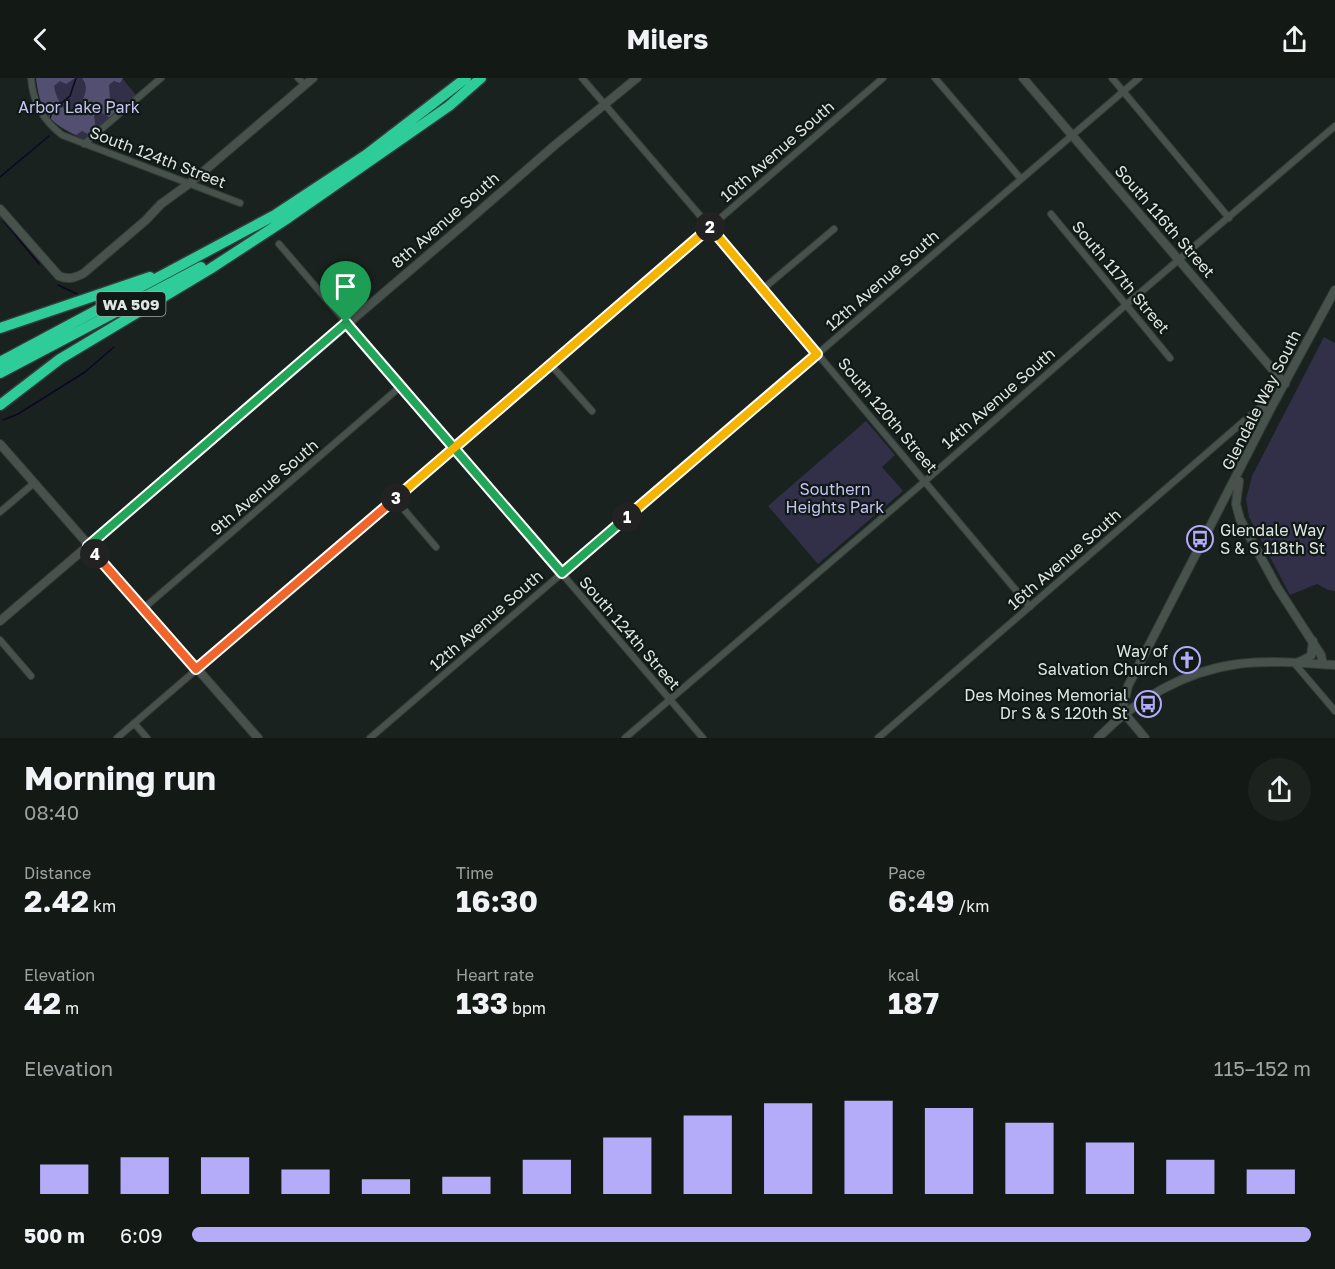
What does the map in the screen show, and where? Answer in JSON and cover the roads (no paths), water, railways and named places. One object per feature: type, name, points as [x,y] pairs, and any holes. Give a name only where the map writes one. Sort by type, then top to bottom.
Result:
[{"type":"highway","name":"WA 509","points":[[0,363],[275,215],[366,155],[466,78]]},
{"type":"highway","name":"WA 509","points":[[0,373],[262,235],[449,105],[482,78]]},
{"type":"highway","points":[[0,405],[60,360],[262,235]]},
{"type":"highway","points":[[0,328],[145,279],[231,238]]},
{"type":"street","name":"South 124th Street","points":[[31,78],[34,98],[43,118],[62,135],[240,203]]},
{"type":"street","points":[[84,144],[161,78]]},
{"type":"street","points":[[0,209],[59,276],[70,278],[84,273],[146,220],[161,204],[190,183],[301,82],[313,78]]},
{"type":"street","name":"South 120th Street","points":[[582,78],[1030,607]]},
{"type":"street","name":"8th Avenue South","points":[[0,621],[346,323],[637,78]]},
{"type":"street","name":"10th Avenue South","points":[[117,738],[883,78]]},
{"type":"street","points":[[935,78],[1021,179]]},
{"type":"street","name":"South 116th Street","points":[[1023,78],[1285,384]]},
{"type":"street","points":[[1112,78],[1229,218]]},
{"type":"street","name":"12th Avenue South","points":[[370,738],[1139,78]]},
{"type":"street","name":"14th Avenue South","points":[[625,738],[1335,126]]},
{"type":"street","name":"South 117th Street","points":[[1051,214],[1170,358]]},
{"type":"street","points":[[763,289],[834,229]]},
{"type":"street","name":"South 124th Street","points":[[279,244],[703,738]]},
{"type":"street","name":"Glendale Way South","points":[[1124,713],[1123,707],[1128,686],[1270,410],[1335,290]]},
{"type":"street","points":[[551,365],[592,411]]},
{"type":"street","name":"9th Avenue South","points":[[144,608],[401,386]]},
{"type":"street","name":"16th Avenue South","points":[[878,738],[1259,408],[1270,410]]},
{"type":"street","points":[[0,444],[258,738]]},
{"type":"street","points":[[1248,456],[1240,474],[1236,504],[1243,525],[1276,585],[1313,641],[1323,664]]},
{"type":"street","points":[[0,512],[34,483]]},
{"type":"street","points":[[395,499],[436,547]]},
{"type":"street","name":"Glendale Way South","points":[[1213,524],[1236,504]]},
{"type":"street","points":[[0,640],[32,676]]},
{"type":"street","points":[[1295,664],[1311,656],[1313,641]]},
{"type":"street","points":[[1098,738],[1124,713],[1164,688],[1215,669],[1256,663],[1335,665]]},
{"type":"street","points":[[1295,664],[1335,711]]},
{"type":"street","points":[[1124,713],[1145,738]]},
{"type":"street","points":[[134,723],[147,738]]},
{"type":"waterway","points":[[50,118],[53,110],[70,96],[76,78]]},
{"type":"waterway","points":[[0,177],[49,136]]},
{"type":"waterway","points":[[4,221],[39,264]]},
{"type":"waterway","points":[[58,285],[77,294]]},
{"type":"waterway","points":[[3,420],[18,414],[85,372],[114,347]]},
{"type":"place","name":"Glendale Way S & S 118th St","points":[[1200,539]]},
{"type":"place","name":"Way of Salvation Church","points":[[1187,660]]},
{"type":"place","name":"Des Moines Memorial Dr S & S 120th St","points":[[1148,704]]},
{"type":"park label","name":"Arbor Lake Park","points":[[79,107]]},
{"type":"park label","name":"Southern Heights Park","points":[[835,498]]}]
